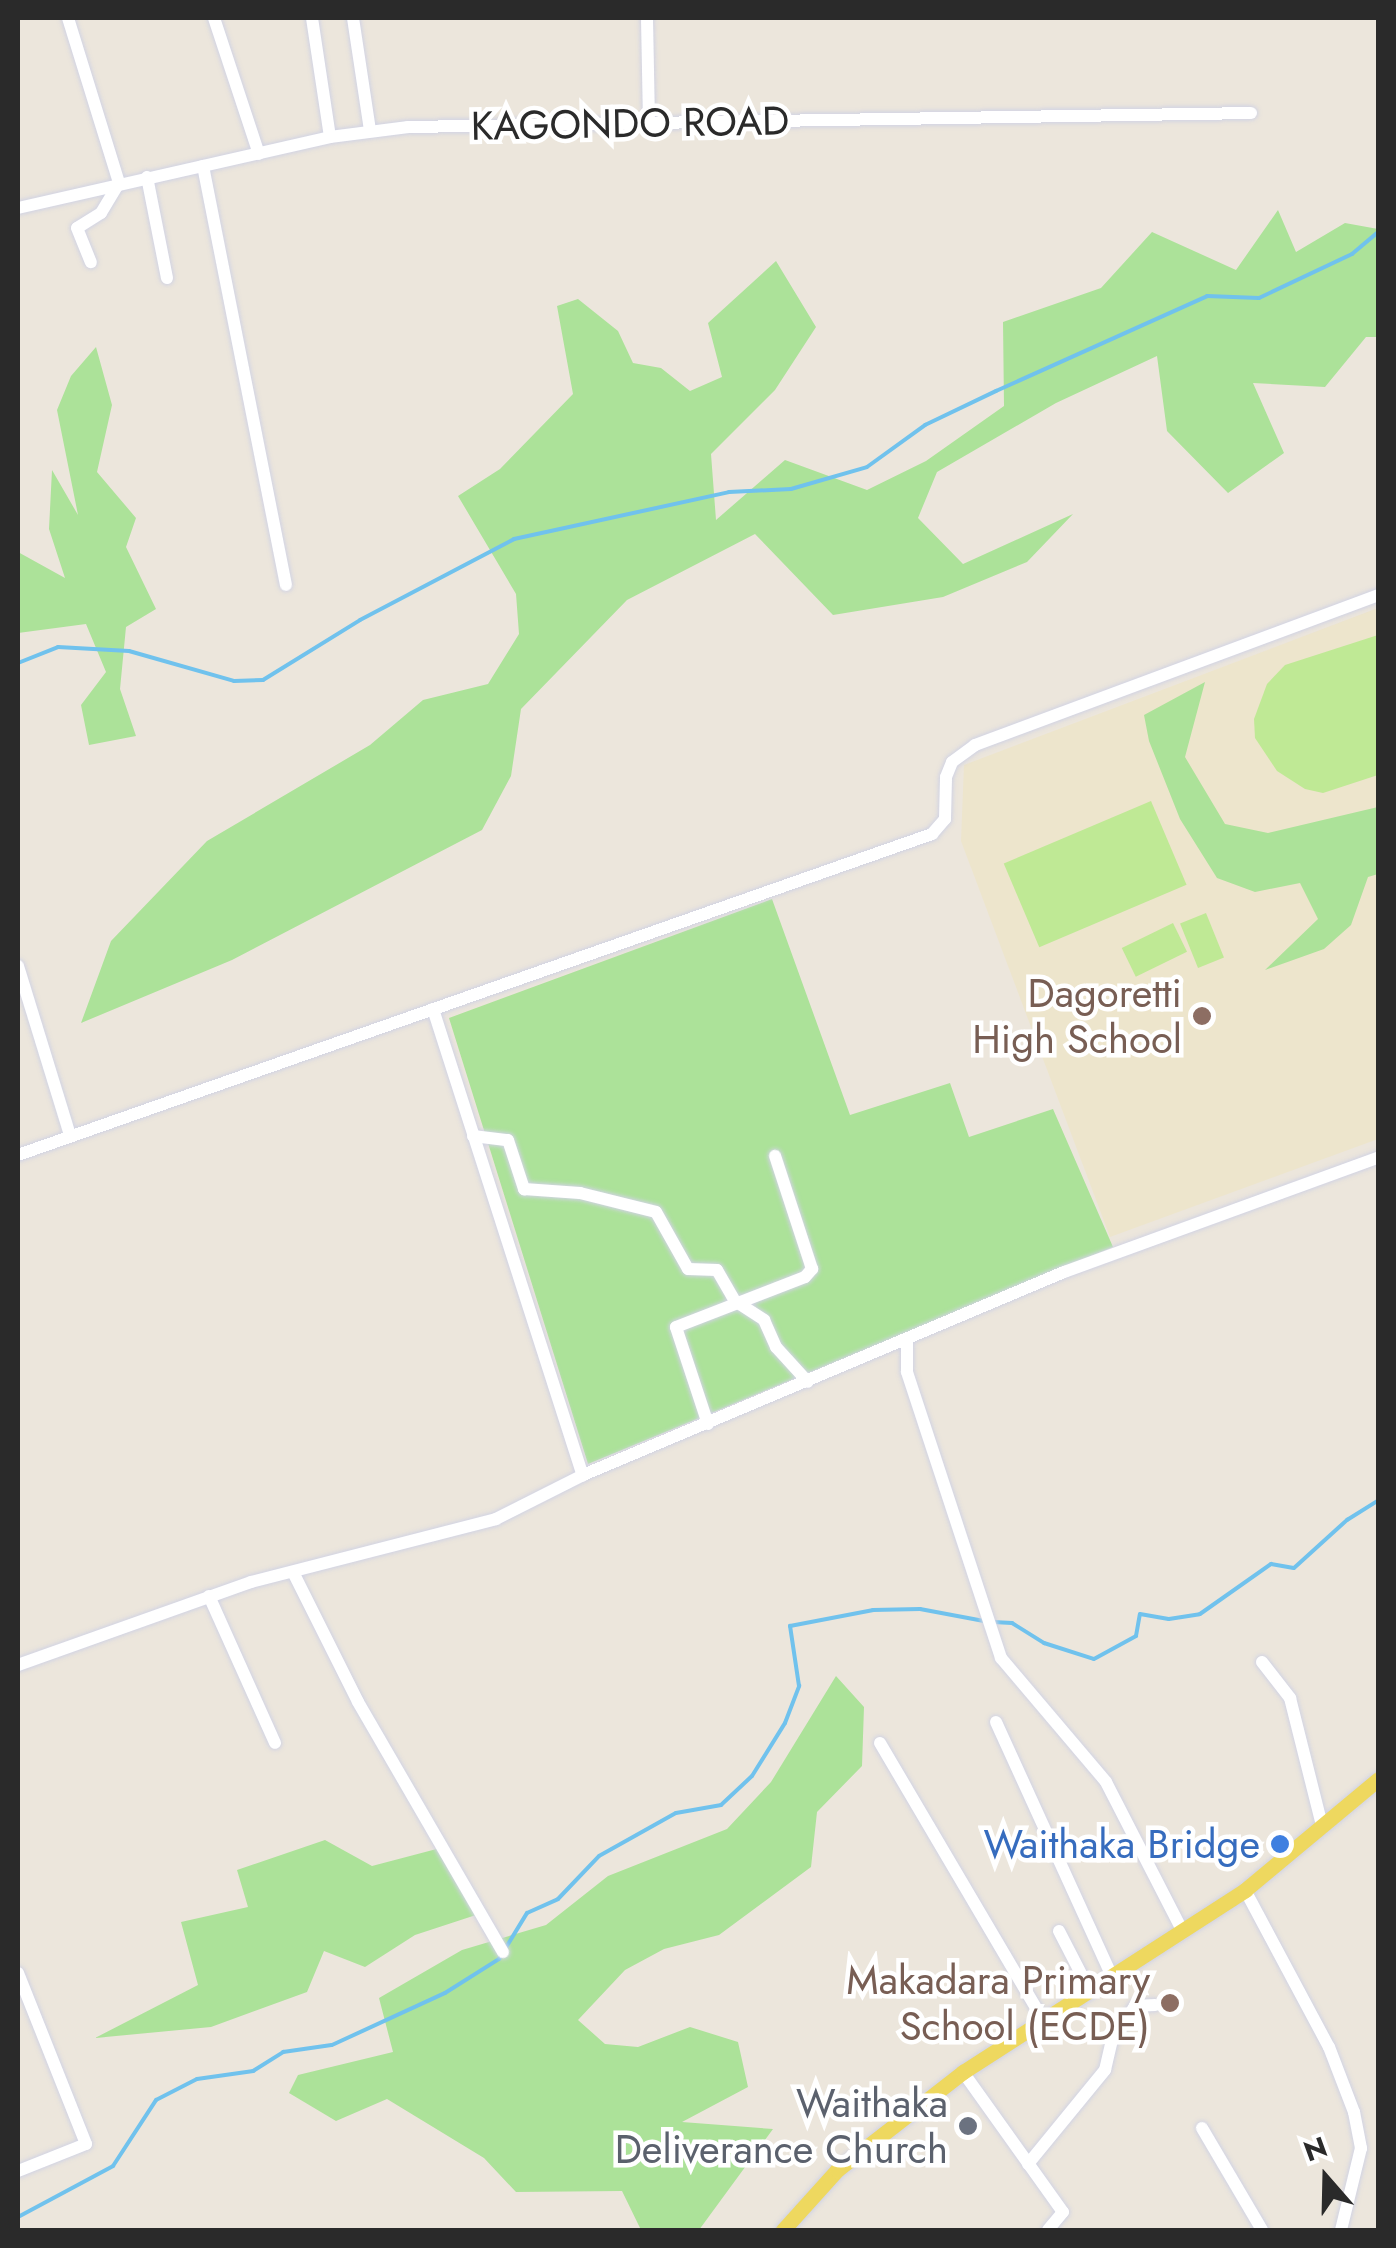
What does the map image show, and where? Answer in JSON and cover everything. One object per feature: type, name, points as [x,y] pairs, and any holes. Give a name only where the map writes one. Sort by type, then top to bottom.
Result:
[{"type":"main road","points":[[784,2230],[837,2170],[963,2072],[1244,1890],[1378,1779]]},
{"type":"street","points":[[68,18],[119,183],[100,213],[78,228],[91,262]]},
{"type":"street","points":[[214,18],[259,154]]},
{"type":"street","points":[[312,18],[330,137]]},
{"type":"street","points":[[353,18],[370,130]]},
{"type":"street","points":[[648,18],[649,122]]},
{"type":"street","name":"KAGONDO ROAD","points":[[18,208],[370,130],[1251,112]]},
{"type":"street","points":[[203,166],[286,585]]},
{"type":"street","points":[[147,177],[167,278]]},
{"type":"street","points":[[18,1155],[932,834],[946,819],[946,777],[952,762],[975,746],[1378,595]]},
{"type":"street","points":[[18,966],[70,1135]]},
{"type":"street","points":[[433,1009],[584,1475]]},
{"type":"street","points":[[473,1136],[508,1140],[524,1190],[580,1194],[656,1212],[688,1270],[717,1270],[735,1302],[764,1320],[776,1347],[808,1382]]},
{"type":"street","points":[[708,1424],[676,1327],[805,1277],[812,1268],[776,1156]]},
{"type":"street","points":[[18,1665],[210,1596],[496,1520],[584,1475],[878,1354],[1064,1272],[1378,1158]]},
{"type":"street","points":[[907,1341],[906,1372],[1000,1658],[1106,1782],[1182,1930]]},
{"type":"street","points":[[878,1354],[906,1372]]},
{"type":"street","points":[[292,1572],[358,1702],[503,1952]]},
{"type":"street","points":[[210,1596],[275,1743]]},
{"type":"street","points":[[1262,1662],[1290,1698],[1322,1825]]},
{"type":"street","points":[[996,1722],[1112,1977]]},
{"type":"street","points":[[880,1743],[1043,2020]]},
{"type":"street","points":[[1244,1890],[1329,2046],[1354,2112],[1361,2148],[1341,2230]]},
{"type":"street","points":[[1059,1930],[1090,1992]]},
{"type":"street","points":[[18,1973],[86,2144],[18,2171]]},
{"type":"street","points":[[1028,2164],[1105,2070],[1112,2040],[1134,2006],[1155,2005]]},
{"type":"street","points":[[963,2072],[1062,2212],[1048,2230]]},
{"type":"street","points":[[1202,2128],[1262,2230]]},
{"type":"shaded area","name":"Dagoretti High School","points":[[1378,608],[1378,1139],[1110,1237],[961,841],[964,765]]},
{"type":"green space","points":[[1278,210],[1296,252],[1345,223],[1378,229],[1378,337],[1366,337],[1325,387],[1253,383],[1284,453],[1228,493],[1167,431],[1157,356],[1056,403],[937,472],[918,518],[963,564],[1073,514],[1027,562],[943,597],[833,615],[755,534],[627,600],[521,709],[511,776],[482,830],[232,960],[81,1023],[111,941],[207,841],[370,745],[423,700],[488,684],[519,634],[516,594],[458,496],[500,469],[573,394],[557,306],[578,299],[618,331],[633,363],[661,368],[690,391],[722,377],[708,323],[776,261],[816,327],[775,390],[711,454],[716,520],[785,460],[867,490],[926,461],[1004,406],[1003,322],[1101,288],[1152,232],[1236,270]]},
{"type":"green space","points":[[96,347],[112,405],[97,472],[136,518],[126,547],[156,609],[126,627],[120,689],[136,736],[89,745],[81,705],[106,672],[86,624],[18,633],[18,552],[65,578],[49,529],[52,470],[78,515],[57,410],[71,376]]},
{"type":"green space","points":[[1378,635],[1378,775],[1323,793],[1305,789],[1277,771],[1255,738],[1254,719],[1267,684],[1285,665]]},
{"type":"green space","points":[[1205,682],[1185,757],[1225,824],[1268,833],[1378,807],[1378,874],[1368,877],[1351,925],[1324,949],[1265,970],[1318,919],[1300,883],[1255,892],[1217,878],[1180,819],[1149,741],[1144,715]]},
{"type":"green space","points":[[1151,801],[1187,885],[1039,947],[1004,864]]},
{"type":"green space","points":[[772,899],[850,1115],[950,1083],[969,1137],[1053,1109],[1113,1247],[588,1464],[449,1018]]},
{"type":"green space","points":[[1206,913],[1224,958],[1198,968],[1180,923]]},
{"type":"green space","points":[[1173,923],[1187,952],[1136,977],[1122,948]]},
{"type":"green space","points":[[836,1676],[864,1707],[862,1766],[817,1812],[811,1867],[719,1935],[664,1949],[625,1970],[578,2020],[605,2044],[638,2047],[690,2027],[738,2042],[748,2087],[682,2122],[773,2129],[699,2230],[641,2230],[622,2191],[516,2192],[484,2158],[387,2099],[336,2121],[289,2093],[298,2075],[393,2052],[379,1998],[462,1950],[546,1925],[608,1876],[727,1829],[771,1782]]},
{"type":"green space","points":[[325,1840],[372,1866],[448,1846],[479,1914],[415,1935],[365,1967],[324,1951],[307,1992],[211,2027],[95,2038],[198,1985],[181,1922],[248,1907],[237,1870]]},
{"type":"waterway","points":[[18,663],[58,647],[129,651],[234,681],[263,680],[360,620],[514,539],[729,492],[791,489],[867,467],[925,425],[996,391],[1207,296],[1259,298],[1352,254],[1378,232]]},
{"type":"waterway","points":[[993,1622],[1012,1623],[1044,1643],[1094,1659],[1136,1636],[1140,1614],[1169,1619],[1200,1614],[1271,1564],[1294,1568],[1347,1520],[1378,1501]]},
{"type":"waterway","points":[[18,2217],[113,2166],[156,2100],[197,2079],[253,2071],[283,2052],[332,2045],[445,1993],[499,1959],[527,1913],[558,1899],[599,1856],[676,1813],[721,1805],[752,1776],[785,1723],[799,1686],[790,1626],[873,1610],[920,1609],[984,1621]]},
{"type":"place","name":"Dagoretti High School","points":[[1202,1016]]},
{"type":"place","name":"Waithaka Bridge","points":[[1280,1844]]},
{"type":"place","name":"Makadara Primary School (ECDE)","points":[[1170,2003]]},
{"type":"place","name":"Waithaka Deliverance Church","points":[[968,2126]]}]
